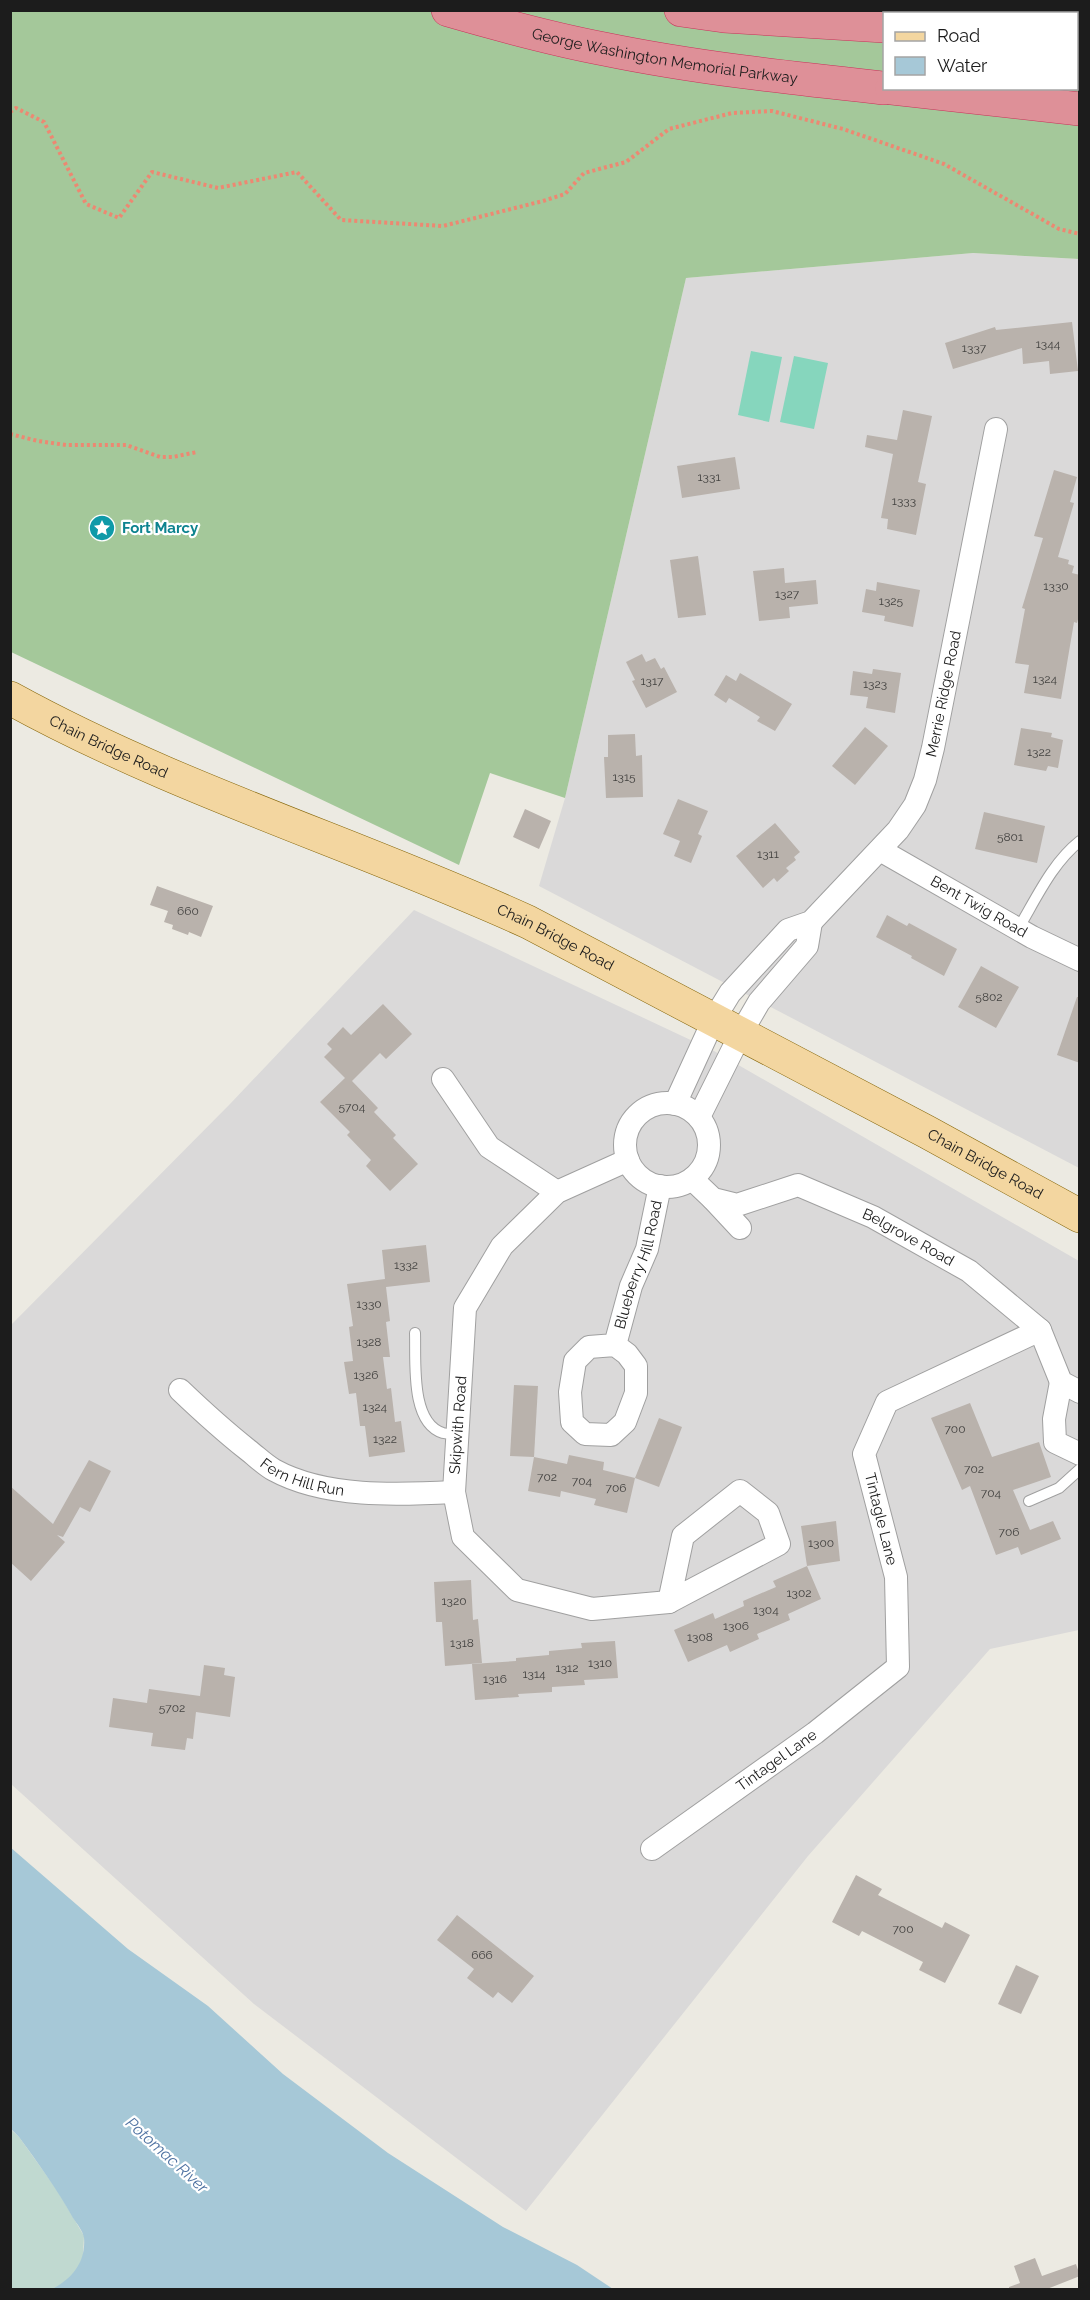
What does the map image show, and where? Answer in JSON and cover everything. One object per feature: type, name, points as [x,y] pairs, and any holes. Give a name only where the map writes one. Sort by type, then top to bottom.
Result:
[{"type":"highway","name":"George Washington Memorial Parkway","points":[[448,10],[525,32],[605,50],[758,74],[883,88]]},
{"type":"highway","points":[[681,10],[724,16],[883,26]]},
{"type":"highway","points":[[910,90],[1080,109]]},
{"type":"main road","name":"Chain Bridge Road","points":[[10,698],[80,735],[154,769],[507,913],[727,1026],[1080,1216]]},
{"type":"street","name":"Merrie Ridge Road","points":[[727,1026],[729,993],[788,930],[811,922],[898,830],[915,805],[925,780],[956,638],[996,429]]},
{"type":"street","name":"Bent Twig Road","points":[[880,850],[1018,929],[1080,960]]},
{"type":"street","name":"Merrie Ridge Road","points":[[727,1026],[759,1002],[807,946],[811,922]]},
{"type":"street","points":[[675,1104],[727,1026]]},
{"type":"street","points":[[699,1117],[727,1026]]},
{"type":"street","points":[[442,1079],[489,1147],[557,1192]]},
{"type":"street","points":[[656,1104],[675,1104],[691,1110],[699,1117],[706,1129],[709,1143],[708,1156],[702,1169],[692,1179],[681,1185],[668,1187],[644,1180],[634,1172],[628,1161],[625,1147],[626,1132],[643,1110],[656,1104]]},
{"type":"street","name":"Skipwith Road","points":[[628,1161],[557,1192],[502,1246],[465,1308],[454,1492],[463,1537],[517,1590],[592,1609],[669,1602],[779,1544],[768,1513],[740,1491],[683,1536],[669,1602]]},
{"type":"street","points":[[692,1179],[740,1228]]},
{"type":"street","name":"Belgrove Road","points":[[713,1198],[737,1205],[798,1185],[873,1217],[969,1271],[1040,1330],[1070,1387]]},
{"type":"street","name":"Blueberry Hill Road","points":[[615,1345],[631,1286],[647,1249],[660,1186]]},
{"type":"street","name":"Tintagle Lane","points":[[898,1667],[896,1577],[864,1455],[886,1402],[1040,1330]]},
{"type":"street","points":[[1070,1387],[1054,1419],[1055,1442],[1080,1454]]},
{"type":"street","name":"Fern Hill Run","points":[[180,1390],[217,1426],[273,1469],[301,1481],[336,1489],[374,1493],[405,1495],[454,1492]]},
{"type":"street","name":"Tintagel Lane","points":[[652,1849],[815,1733],[898,1667]]},
{"type":"lane","points":[[1018,929],[1054,869],[1069,849],[1080,841]]},
{"type":"lane","points":[[416,1334],[416,1389],[422,1412],[429,1424],[442,1433],[457,1435]]},
{"type":"lane","points":[[1029,1501],[1059,1488],[1080,1469]]},
{"type":"path","points":[[10,112],[16,108],[45,122],[86,204],[119,218],[152,172],[218,188],[297,172],[341,220],[442,226],[565,194],[584,173],[626,162],[669,129],[732,113],[772,111],[843,129],[944,164],[1059,229],[1080,234]]},
{"type":"path","points":[[10,434],[66,445],[126,445],[160,457],[197,452]]},
{"type":"shaded area","points":[[973,253],[1079,259],[1079,1168],[539,886],[565,798],[686,278]]},
{"type":"shaded area","points":[[414,910],[714,1051],[1079,1261],[1079,1630],[990,1649],[808,1856],[526,2211],[254,2004],[11,1784],[11,1325],[230,1104]]},
{"type":"shaded area","points":[[10,2129],[19,2137],[57,2190],[84,2236],[83,2256],[78,2268],[65,2283],[52,2289],[11,2289]]},
{"type":"green space","points":[[10,11],[1079,11],[1079,259],[973,253],[686,278],[565,798],[490,773],[459,865],[11,652]]},
{"type":"green space","points":[[751,351],[782,357],[769,422],[738,415]]},
{"type":"green space","points":[[794,356],[828,363],[814,429],[780,422]]},
{"type":"water","name":"Potomac River","points":[[10,1847],[128,1949],[208,2006],[283,2074],[388,2153],[503,2227],[577,2265],[613,2289],[52,2289],[66,2280],[76,2269],[83,2255],[84,2238],[47,2176],[11,2129]]},
{"type":"building","points":[[1072,322],[1078,371],[1050,374],[1049,361],[1023,364],[1022,348],[953,369],[945,343],[995,327],[996,330]]},
{"type":"building","points":[[903,410],[932,416],[918,482],[926,484],[916,535],[887,529],[888,519],[881,518],[893,454],[865,447],[867,435],[897,440]]},
{"type":"building","points":[[735,457],[740,489],[682,498],[677,466]]},
{"type":"building","points":[[1054,470],[1077,477],[1070,502],[1074,503],[1058,557],[1069,560],[1068,564],[1074,566],[1072,573],[1080,575],[1080,612],[1077,623],[1074,622],[1061,699],[1024,693],[1029,665],[1015,663],[1025,609],[1022,608],[1043,538],[1034,536]]},
{"type":"building","points":[[698,556],[706,615],[678,618],[670,560]]},
{"type":"building","points":[[784,568],[785,583],[816,580],[818,604],[789,607],[790,618],[759,621],[753,571]]},
{"type":"building","points":[[877,582],[920,590],[913,627],[884,621],[885,616],[862,612],[866,589],[876,591]]},
{"type":"building","points":[[642,654],[646,662],[655,658],[661,669],[664,667],[677,692],[646,708],[632,681],[635,680],[626,662]]},
{"type":"building","points":[[873,669],[901,673],[895,713],[866,708],[868,697],[850,695],[853,671],[872,674]]},
{"type":"building","points":[[740,673],[792,704],[775,731],[757,721],[760,717],[729,698],[726,703],[714,695],[726,675],[736,681]]},
{"type":"building","points":[[865,727],[888,746],[855,785],[832,766]]},
{"type":"building","points":[[1021,728],[1052,733],[1051,737],[1063,740],[1058,768],[1048,766],[1046,771],[1014,765]]},
{"type":"building","points":[[635,734],[636,756],[642,755],[643,797],[606,798],[604,757],[608,757],[608,735]]},
{"type":"building","points":[[678,799],[708,811],[698,834],[702,836],[691,863],[674,856],[680,841],[663,834]]},
{"type":"building","points":[[525,809],[551,821],[539,849],[513,837]]},
{"type":"building","points":[[984,812],[1045,826],[1037,863],[975,849]]},
{"type":"building","points":[[775,823],[800,852],[794,857],[796,860],[786,868],[789,871],[777,882],[774,878],[763,888],[736,856]]},
{"type":"building","points":[[157,886],[213,906],[201,937],[172,929],[173,925],[164,922],[168,911],[150,905]]},
{"type":"building","points":[[887,915],[907,926],[909,923],[957,949],[944,976],[876,937]]},
{"type":"building","points":[[981,966],[1019,987],[996,1028],[958,1007]]},
{"type":"building","points":[[1077,997],[1080,997],[1080,1063],[1057,1055]]},
{"type":"building","points":[[383,1004],[412,1034],[386,1059],[380,1053],[352,1081],[378,1108],[374,1112],[396,1135],[393,1138],[418,1164],[390,1191],[366,1166],[371,1160],[347,1135],[350,1132],[320,1102],[345,1078],[324,1057],[332,1049],[327,1044],[343,1027],[351,1035]]},
{"type":"building","points":[[426,1245],[430,1282],[386,1287],[390,1321],[386,1322],[390,1357],[383,1357],[387,1389],[391,1388],[395,1422],[401,1421],[405,1452],[369,1457],[365,1426],[360,1426],[356,1393],[349,1394],[344,1362],[353,1361],[349,1327],[353,1326],[347,1284],[385,1279],[382,1250]]},
{"type":"building","points":[[514,1385],[538,1386],[534,1457],[510,1456]]},
{"type":"building","points":[[970,1403],[992,1457],[1039,1442],[1051,1477],[1013,1490],[1030,1530],[1053,1521],[1061,1539],[1021,1555],[1018,1547],[996,1555],[970,1486],[962,1490],[931,1418]]},
{"type":"building","points":[[659,1418],[682,1427],[659,1487],[635,1478]]},
{"type":"building","points":[[569,1455],[604,1462],[603,1470],[635,1478],[627,1513],[594,1505],[596,1499],[561,1491],[560,1497],[528,1491],[534,1457],[567,1464]]},
{"type":"building","points":[[89,1460],[111,1471],[90,1512],[80,1507],[63,1537],[57,1535],[65,1542],[31,1581],[10,1562],[10,1486],[53,1524]]},
{"type":"building","points":[[836,1521],[840,1561],[807,1566],[801,1526]]},
{"type":"building","points":[[807,1566],[821,1599],[788,1614],[790,1620],[757,1634],[759,1639],[730,1652],[727,1645],[688,1662],[674,1630],[713,1613],[715,1619],[744,1606],[743,1601],[776,1587],[773,1581]]},
{"type":"building","points":[[471,1580],[473,1620],[478,1619],[482,1663],[445,1666],[442,1622],[436,1622],[434,1582]]},
{"type":"building","points":[[615,1641],[618,1678],[584,1680],[585,1685],[552,1687],[552,1692],[475,1700],[472,1664],[516,1661],[516,1658],[549,1655],[549,1651],[582,1648],[581,1643]]},
{"type":"building","points":[[204,1665],[225,1668],[224,1675],[235,1677],[230,1717],[196,1712],[193,1739],[187,1738],[185,1750],[151,1746],[153,1733],[109,1727],[113,1698],[147,1703],[149,1689],[200,1696]]},
{"type":"building","points":[[856,1875],[882,1889],[878,1895],[942,1928],[945,1922],[970,1935],[945,1983],[919,1970],[923,1962],[862,1931],[859,1936],[832,1922]]},
{"type":"building","points":[[457,1915],[534,1976],[512,2003],[498,1992],[493,1998],[467,1978],[474,1969],[437,1940]]},
{"type":"building","points":[[1016,1965],[1039,1976],[1021,2014],[998,2004]]},
{"type":"building","points":[[1035,2258],[1042,2276],[1076,2264],[1080,2276],[1047,2289],[1009,2289],[1020,2283],[1014,2266]]},
{"type":"place","name":"Fort Marcy","points":[[102,528]]}]
